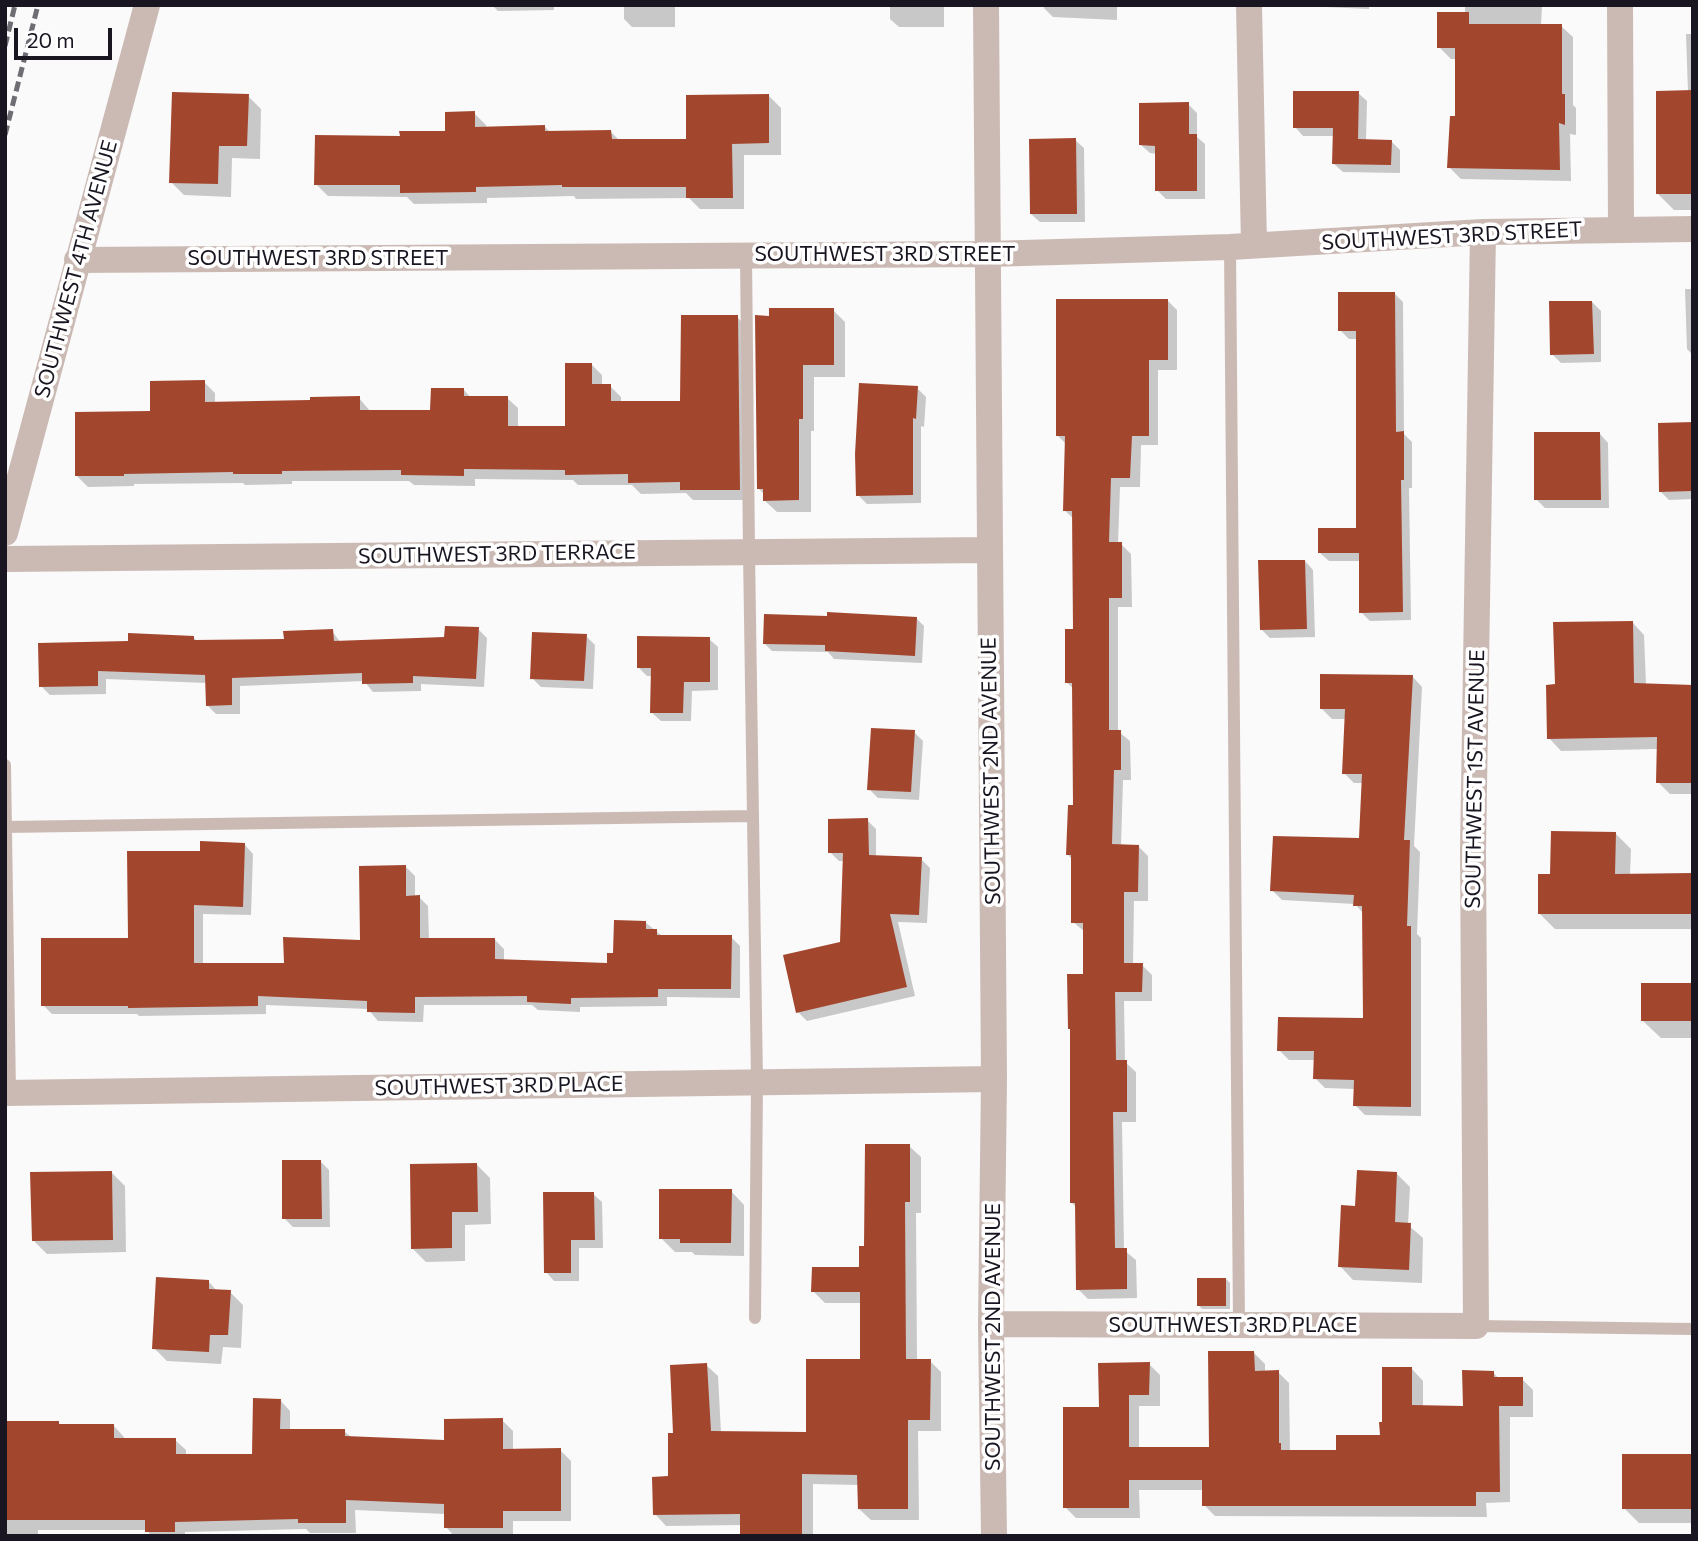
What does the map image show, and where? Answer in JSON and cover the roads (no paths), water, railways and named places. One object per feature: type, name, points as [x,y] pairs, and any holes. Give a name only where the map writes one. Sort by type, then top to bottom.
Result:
[{"type":"street","name":"SOUTHWEST 4TH AVENUE","points":[[5,533],[147,5]]},
{"type":"street","name":"SOUTHWEST 2ND AVENUE","points":[[986,5],[994,1079],[991,1324],[994,1536]]},
{"type":"street","points":[[1242,246],[1249,5]]},
{"type":"street","points":[[1620,5],[1621,229]]},
{"type":"street","name":"SOUTHWEST 3RD STREET","points":[[78,260],[988,254],[1242,246],[1483,232],[1693,229]]},
{"type":"street","name":"SOUTHWEST 1ST AVENUE","points":[[1476,1326],[1473,850],[1483,232]]},
{"type":"street","name":"SOUTHWEST 3RD TERRACE","points":[[5,559],[989,550]]},
{"type":"street","name":"SOUTHWEST 3RD PLACE","points":[[7,1093],[994,1079]]},
{"type":"street","name":"SOUTHWEST 3RD PLACE","points":[[991,1324],[1476,1326]]},
{"type":"lane","points":[[1239,1325],[1242,246]]},
{"type":"lane","points":[[746,256],[757,1082],[755,1318]]},
{"type":"lane","points":[[5,765],[7,1093]]},
{"type":"lane","points":[[6,827],[752,816]]},
{"type":"lane","points":[[1476,1326],[1693,1329]]},
{"type":"railway","points":[[5,46],[15,5]]},
{"type":"railway","points":[[5,135],[38,5]]}]
